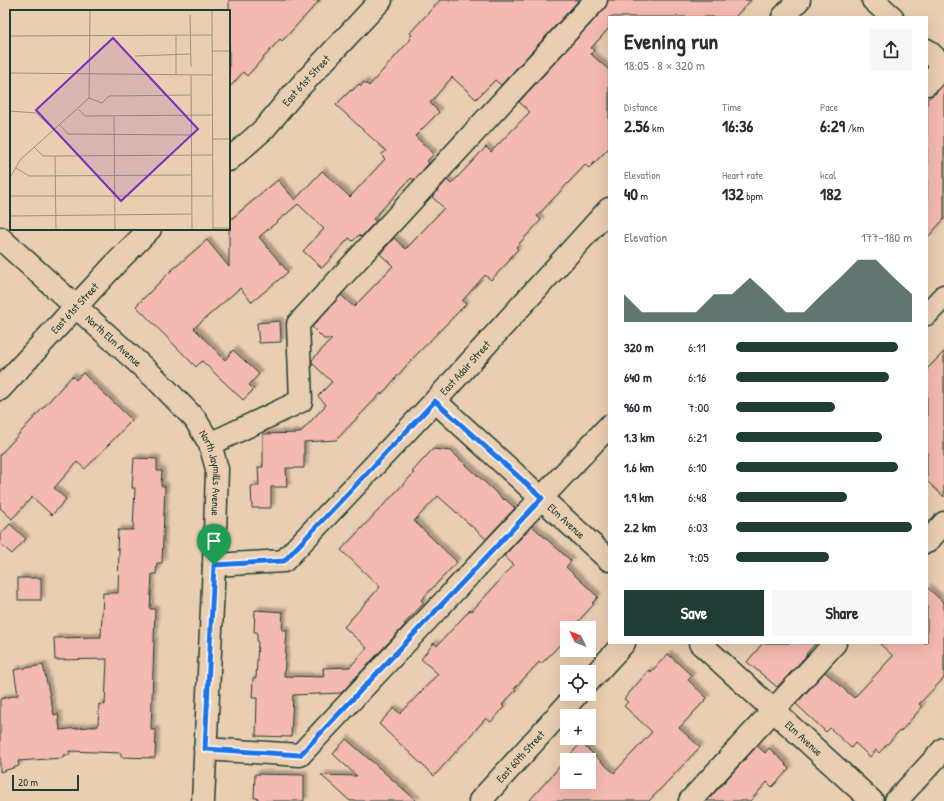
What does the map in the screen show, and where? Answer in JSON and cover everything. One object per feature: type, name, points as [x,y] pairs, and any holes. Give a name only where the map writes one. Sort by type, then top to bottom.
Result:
[{"type":"street","name":"East 61st Street","points":[[230,159],[264,129],[294,93],[381,0]]},
{"type":"street","points":[[210,444],[301,402],[298,324],[596,0]]},
{"type":"street","points":[[784,16],[799,0]]},
{"type":"street","points":[[873,0],[891,16]]},
{"type":"street","points":[[928,51],[944,66],[928,83]]},
{"type":"street","name":"East Adair Street","points":[[214,565],[284,561],[435,401],[608,210]]},
{"type":"street","name":"East 61st Street","points":[[0,389],[76,306],[149,230]]},
{"type":"street","name":"North Elm Avenue","points":[[0,238],[156,379]]},
{"type":"street","points":[[928,313],[944,296]]},
{"type":"street","name":"North Jaymills Avenue","points":[[156,379],[195,419],[210,444],[217,469],[214,565],[202,801]]},
{"type":"street","name":"Elm Avenue","points":[[435,401],[608,559]]},
{"type":"street","points":[[205,749],[300,755],[608,427]]},
{"type":"street","points":[[928,541],[944,523]]},
{"type":"street","points":[[596,673],[623,644]]},
{"type":"street","name":"Elm Avenue","points":[[701,644],[872,801]]},
{"type":"street","points":[[690,801],[834,644]]},
{"type":"street","name":"East 60th Street","points":[[480,801],[572,701]]},
{"type":"street","points":[[896,801],[944,749]]},
{"type":"building","points":[[229,0],[320,0],[282,41],[280,39],[247,76],[243,72],[230,87]]},
{"type":"building","points":[[440,0],[579,0],[501,85],[495,80],[476,99],[452,77],[430,103],[439,112],[415,136],[434,154],[427,161],[429,163],[414,180],[411,178],[373,219],[376,221],[361,237],[359,235],[353,241],[349,238],[322,268],[303,251],[324,229],[298,204],[259,237],[288,272],[252,302],[240,288],[194,328],[225,360],[233,350],[259,374],[249,385],[254,389],[243,400],[202,361],[196,367],[136,306],[171,271],[207,240],[229,267],[230,220],[278,180],[295,200],[322,171],[350,197],[385,159],[381,155],[386,151],[336,105],[359,84],[361,86],[364,82],[369,86],[411,39],[409,37],[412,35],[410,33]]},
{"type":"building","points":[[608,0],[751,0],[736,16],[608,16],[608,29],[591,48],[594,50],[591,54],[608,69],[608,149],[589,168],[585,165],[537,216],[541,220],[516,247],[518,249],[509,259],[510,260],[491,280],[485,275],[462,301],[466,304],[412,359],[382,394],[381,393],[336,440],[304,442],[304,468],[286,468],[287,487],[271,487],[271,508],[252,508],[251,486],[259,486],[258,467],[263,467],[263,434],[300,433],[326,405],[318,396],[332,382],[312,363],[312,360],[332,339],[324,339],[312,327],[341,295],[354,307],[393,266],[380,254],[394,238],[406,249],[444,208],[432,197],[447,180],[451,184],[486,147],[491,152],[530,112],[519,102],[605,8]]},
{"type":"building","points":[[944,84],[944,219],[928,237],[928,98],[936,93]]},
{"type":"building","points":[[280,321],[281,342],[259,343],[257,323]]},
{"type":"building","points":[[944,352],[944,497],[928,482],[928,368]]},
{"type":"building","points":[[83,373],[132,420],[85,469],[77,462],[54,488],[66,499],[52,515],[32,497],[12,519],[0,508],[0,455],[72,376],[76,380]]},
{"type":"building","points":[[433,449],[451,451],[504,500],[505,499],[515,508],[486,539],[438,496],[414,521],[457,562],[421,600],[424,603],[404,624],[405,625],[341,693],[293,695],[291,737],[256,736],[257,698],[252,698],[253,678],[256,678],[258,642],[257,632],[254,632],[255,610],[283,612],[282,630],[287,630],[284,676],[324,677],[323,668],[350,667],[367,648],[344,627],[380,587],[341,550],[414,473],[412,472]]},
{"type":"building","points":[[134,458],[157,459],[157,471],[162,471],[161,486],[165,486],[162,563],[157,563],[156,574],[152,574],[150,609],[155,609],[151,730],[156,730],[155,758],[121,757],[121,753],[69,751],[70,755],[63,755],[63,758],[18,761],[19,766],[0,772],[0,699],[18,695],[14,670],[43,665],[54,715],[58,714],[60,730],[98,726],[99,704],[105,705],[107,659],[55,660],[54,638],[101,637],[103,593],[118,593],[118,530],[133,530],[135,488],[132,488]]},
{"type":"building","points":[[10,524],[26,539],[12,554],[0,544],[0,535]]},
{"type":"building","points":[[532,526],[571,561],[566,567],[598,597],[592,603],[594,604],[578,621],[560,621],[560,644],[541,664],[539,662],[514,689],[516,690],[502,705],[504,707],[491,722],[486,718],[434,776],[379,724],[394,708],[400,714],[438,674],[421,659],[434,643],[437,646],[470,610],[472,611],[514,565],[504,556]]},
{"type":"building","points":[[18,578],[41,578],[41,600],[18,600]]},
{"type":"building","points":[[928,588],[944,603],[944,678],[919,704],[922,707],[879,753],[876,750],[870,757],[855,743],[851,748],[830,728],[826,732],[796,704],[825,672],[854,698],[893,656],[880,644],[928,644]]},
{"type":"building","points":[[762,644],[815,644],[806,654],[807,655],[777,687],[747,662]]},
{"type":"building","points":[[668,654],[692,676],[688,680],[707,698],[679,728],[700,747],[649,801],[529,801],[560,766],[560,789],[596,789],[596,757],[614,773],[652,732],[624,706],[628,702],[624,699],[649,670],[651,672]]},
{"type":"building","points":[[346,739],[417,801],[350,801],[321,775],[357,776],[333,754]]},
{"type":"building","points":[[579,745],[583,745],[592,753],[572,753]]},
{"type":"building","points":[[757,746],[765,753],[769,748],[786,764],[785,765],[789,769],[772,787],[767,782],[750,801],[707,801]]},
{"type":"building","points":[[255,774],[304,775],[304,801],[258,801],[258,798],[254,798]]},
{"type":"route","points":[[435,401],[542,498],[300,755],[205,749],[214,565],[284,561],[435,401]]}]
